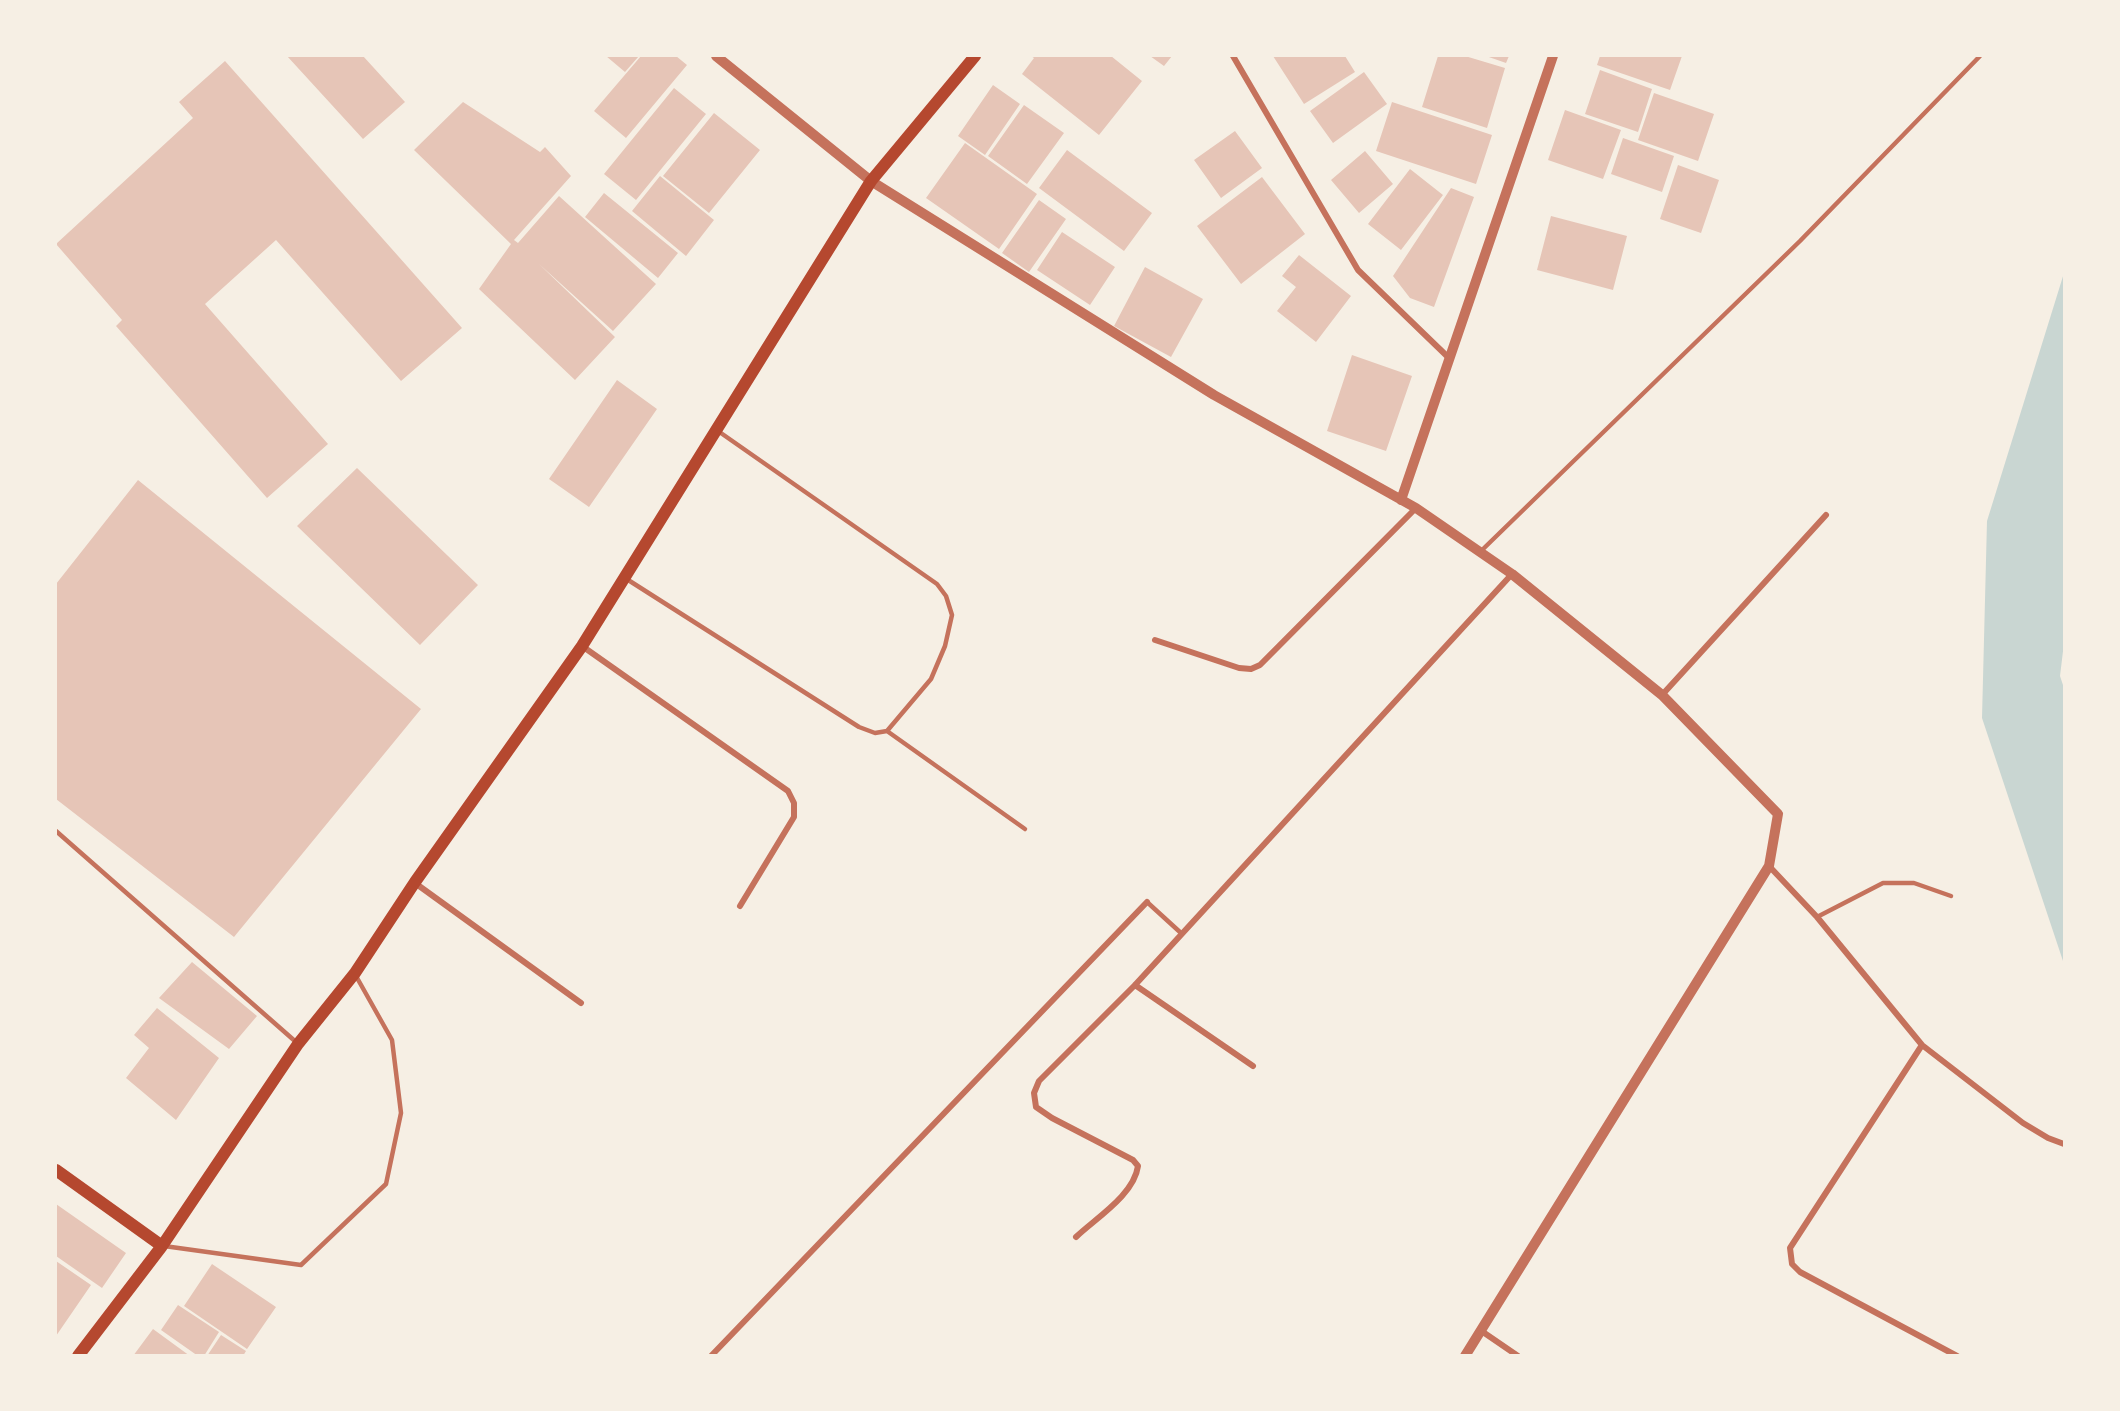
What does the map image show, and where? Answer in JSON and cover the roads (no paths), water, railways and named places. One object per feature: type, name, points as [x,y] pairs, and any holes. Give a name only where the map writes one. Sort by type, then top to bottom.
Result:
[{"type":"main road","points":[[78,1356],[162,1246],[298,1044],[355,974],[415,882],[582,646],[871,181],[975,56]]},
{"type":"main road","points":[[56,1170],[162,1246]]},
{"type":"street","points":[[716,56],[871,181],[1214,395],[1416,508],[1512,574],[1662,695],[1778,814],[1769,866],[1465,1356]]},
{"type":"street","points":[[1233,56],[1358,270],[1450,360]]},
{"type":"street","points":[[1401,500],[1553,56]]},
{"type":"street","points":[[1155,640],[1239,668],[1251,669],[1260,665],[1416,508]]},
{"type":"street","points":[[1662,695],[1826,515]]},
{"type":"street","points":[[1076,1237],[1125,1192],[1136,1178],[1138,1167],[1133,1160],[1052,1118],[1036,1107],[1034,1093],[1039,1082],[1135,985],[1512,574]]},
{"type":"street","points":[[582,646],[788,791],[794,803],[794,817],[740,906]]},
{"type":"street","points":[[1769,866],[1817,918],[1922,1045],[2023,1123],[2048,1138],[2064,1144]]},
{"type":"street","points":[[415,882],[581,1003]]},
{"type":"street","points":[[711,1356],[1147,902]]},
{"type":"street","points":[[1135,985],[1253,1066]]},
{"type":"street","points":[[1922,1045],[1790,1248],[1792,1264],[1800,1272],[1957,1356]]},
{"type":"street","points":[[1480,1330],[1518,1356]]},
{"type":"lane","points":[[1480,552],[1800,241],[1980,56]]},
{"type":"lane","points":[[625,578],[859,728],[875,733],[887,730],[931,679],[945,645],[952,615],[946,596],[937,584],[717,431]]},
{"type":"lane","points":[[887,730],[1025,829]]},
{"type":"lane","points":[[56,832],[298,1044]]},
{"type":"lane","points":[[1817,918],[1883,883],[1914,883],[1951,896]]},
{"type":"lane","points":[[1147,902],[1181,933]]},
{"type":"lane","points":[[162,1246],[301,1265],[386,1184],[401,1113],[392,1040],[355,974]]}]
